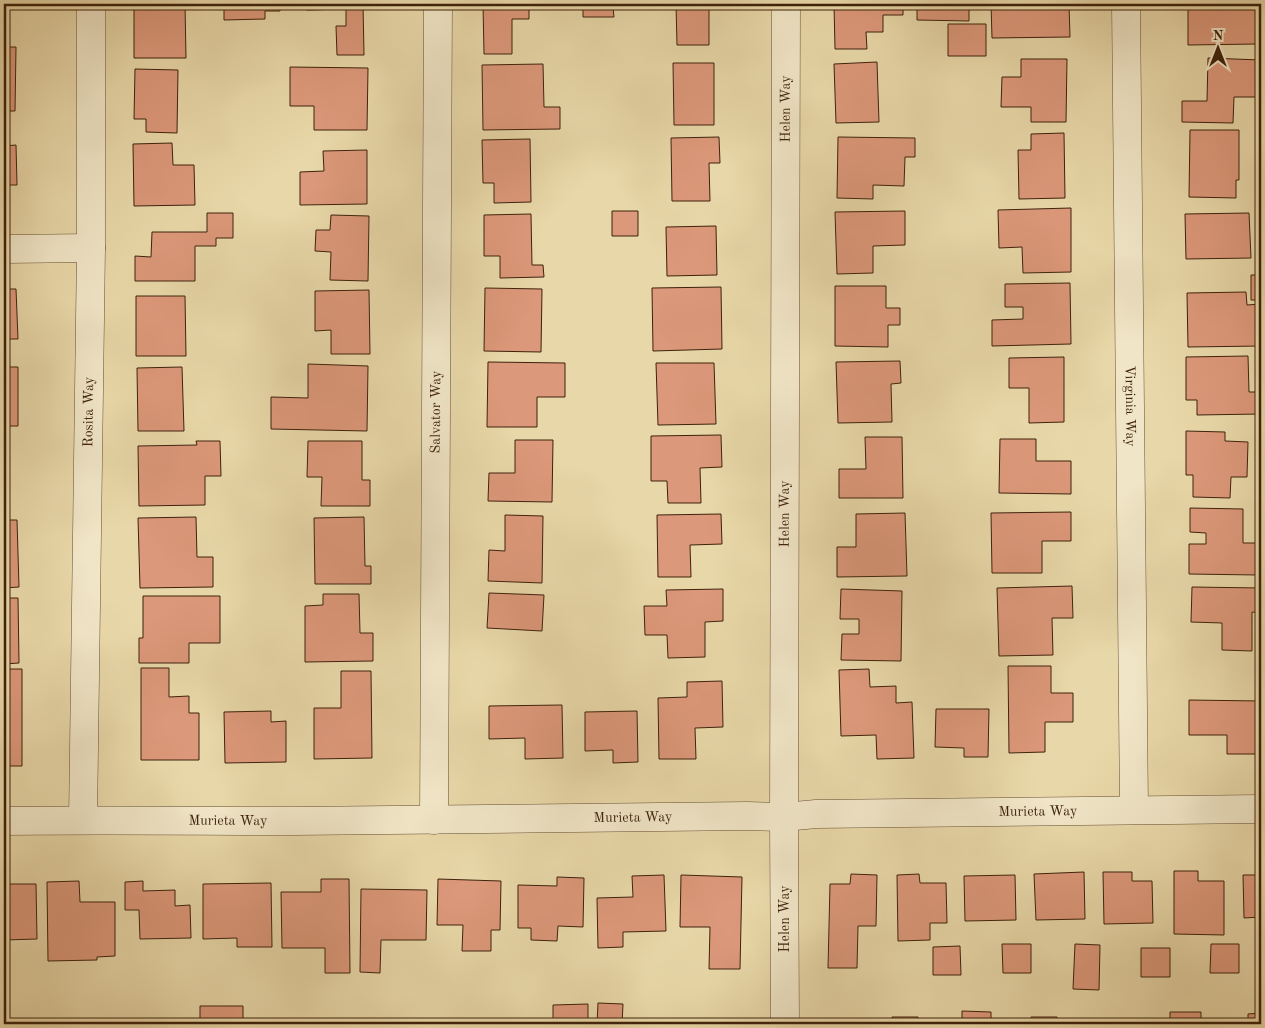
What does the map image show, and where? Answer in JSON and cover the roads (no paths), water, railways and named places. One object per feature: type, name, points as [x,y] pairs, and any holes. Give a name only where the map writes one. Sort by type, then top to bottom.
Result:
[{"type":"street","name":"Rosita Way","points":[[83,820],[91,248],[91,4]]},
{"type":"street","name":"Salvator Way","points":[[434,820],[438,4]]},
{"type":"street","name":"Helen Way","points":[[785,1024],[786,4]]},
{"type":"street","name":"Virginia Way","points":[[1126,4],[1134,810]]},
{"type":"street","points":[[4,249],[91,248]]},
{"type":"street","name":"Murieta Way","points":[[4,821],[784,817],[816,814],[1261,809]]}]
